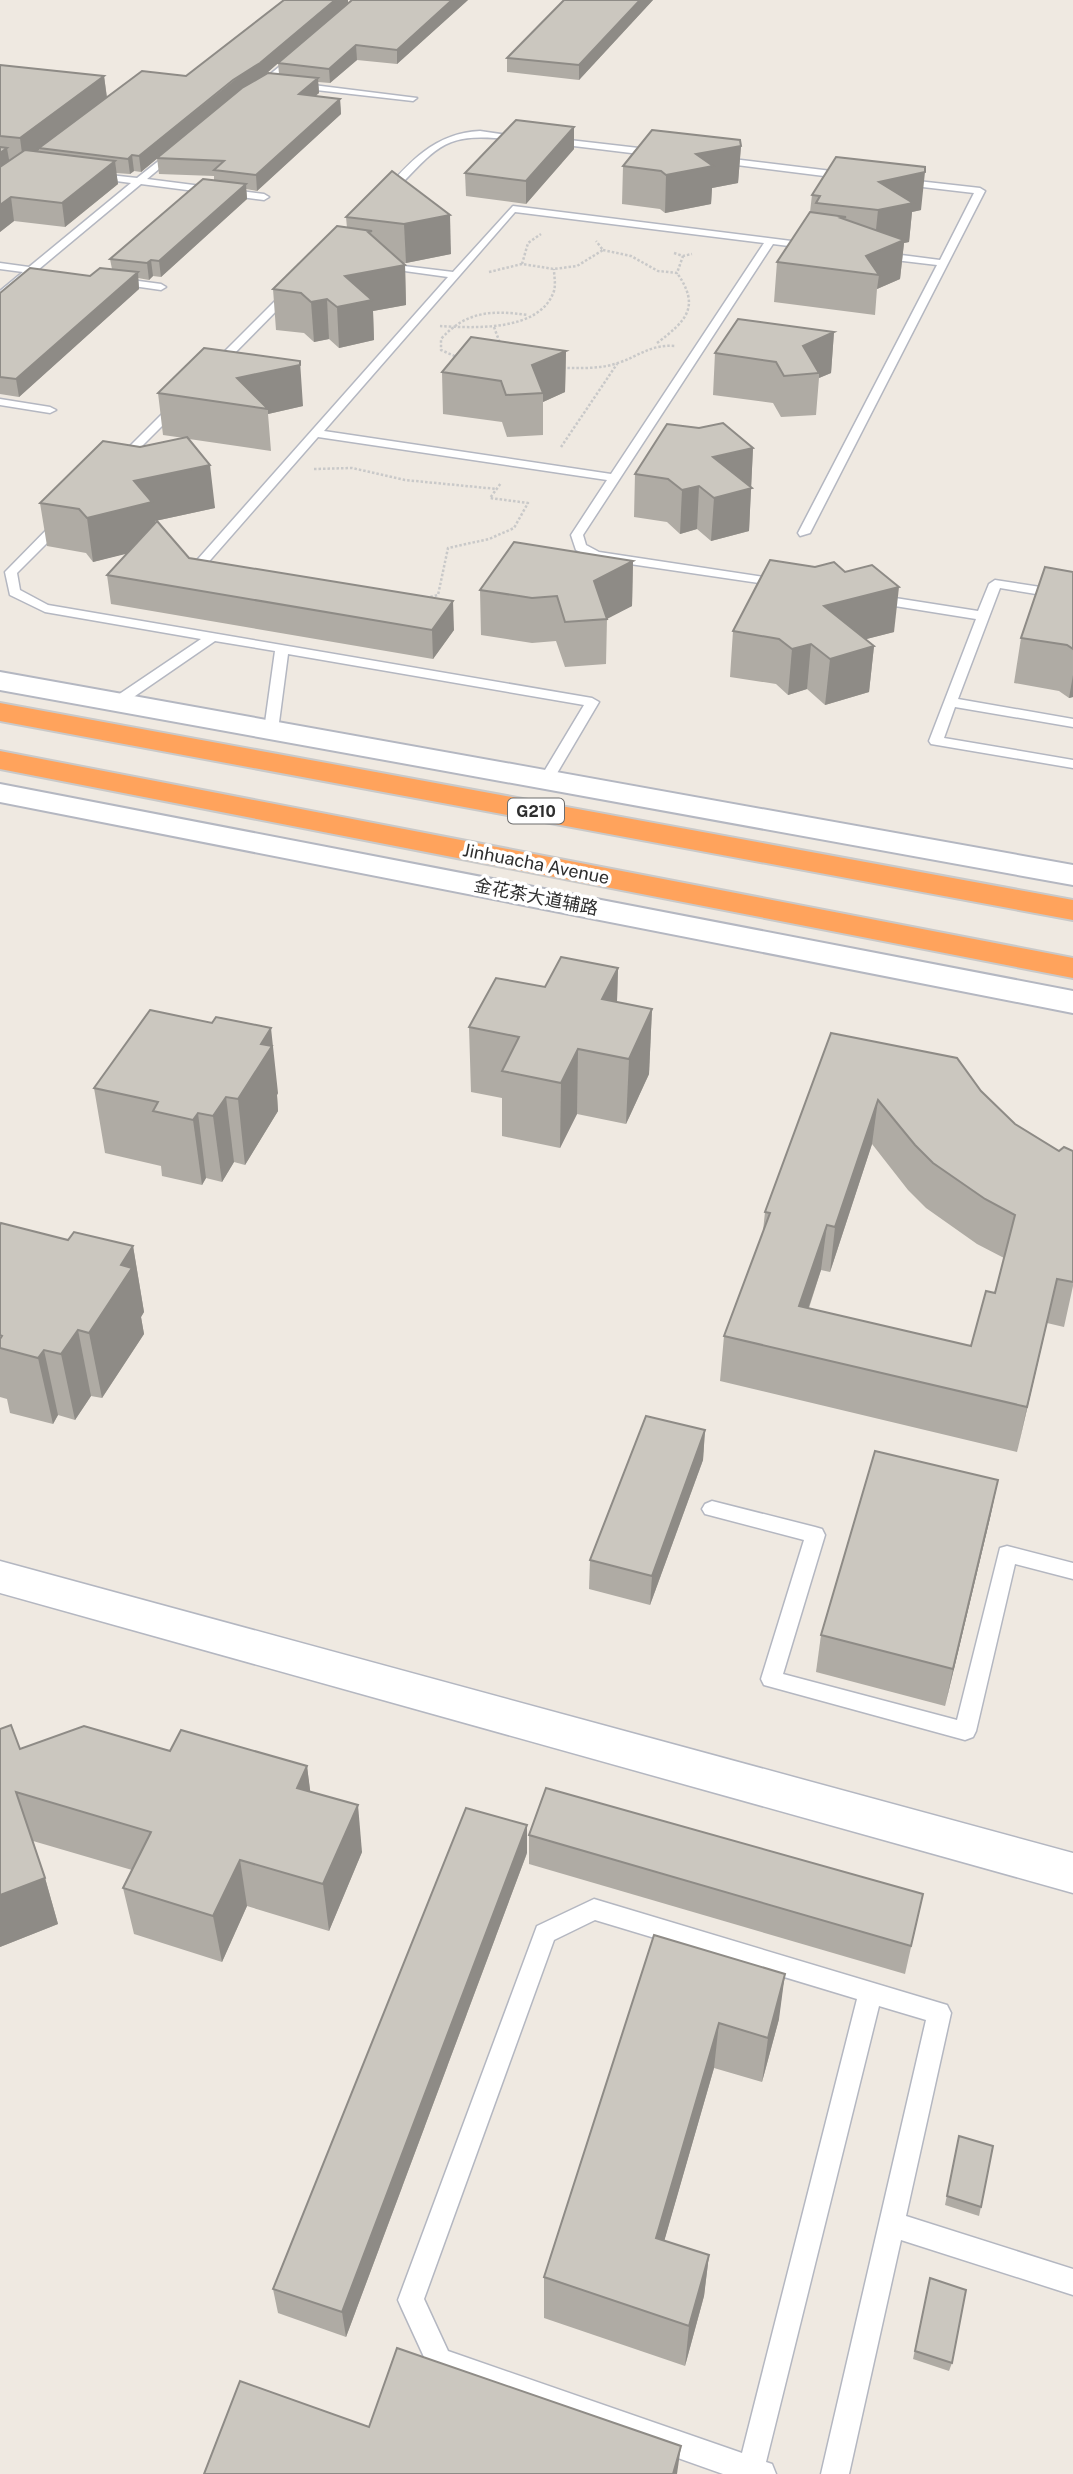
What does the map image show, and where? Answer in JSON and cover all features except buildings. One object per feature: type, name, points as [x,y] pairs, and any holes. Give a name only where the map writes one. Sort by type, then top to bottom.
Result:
[{"type":"highway","name":"G210","points":[[0,712],[1073,911]]},
{"type":"highway","name":"Jinhuacha Avenue","points":[[0,760],[1073,968]]},
{"type":"street","points":[[0,681],[1073,876]]},
{"type":"street","name":"金花茶大道辅路","points":[[0,793],[1073,1002]]},
{"type":"street","points":[[0,1577],[1073,1873]]},
{"type":"lane","points":[[308,46],[261,85],[413,98]]},
{"type":"lane","points":[[381,201],[438,144],[460,136],[485,133],[664,154]]},
{"type":"lane","points":[[0,296],[179,148]]},
{"type":"lane","points":[[705,159],[856,177]]},
{"type":"lane","points":[[77,173],[264,197]]},
{"type":"lane","points":[[804,533],[980,191],[883,180]]},
{"type":"lane","points":[[194,571],[513,209],[823,248]]},
{"type":"lane","points":[[770,241],[577,535],[580,547],[596,555],[796,586]]},
{"type":"lane","points":[[863,253],[943,262]]},
{"type":"lane","points":[[377,264],[455,275]]},
{"type":"lane","points":[[0,266],[44,272]]},
{"type":"lane","points":[[109,281],[161,287]]},
{"type":"lane","points":[[206,376],[295,287]]},
{"type":"lane","points":[[108,474],[187,395]]},
{"type":"lane","points":[[0,402],[50,410]]},
{"type":"lane","points":[[316,433],[615,478]]},
{"type":"lane","points":[[69,513],[10,572],[14,592],[45,608],[592,702],[546,780]]},
{"type":"lane","points":[[1073,596],[995,584],[936,741],[1073,764]]},
{"type":"lane","points":[[863,597],[983,616]]},
{"type":"lane","points":[[117,702],[212,637]]},
{"type":"lane","points":[[271,730],[282,649]]},
{"type":"lane","points":[[950,702],[1073,723]]},
{"type":"lane","points":[[712,1509],[815,1535],[771,1679],[965,1731],[1007,1554],[1073,1571]]},
{"type":"lane","points":[[835,2474],[939,2013],[871,1992],[594,1909],[545,1933],[411,2300],[439,2361],[710,2465],[756,2472],[871,1992]]},
{"type":"lane","points":[[891,2224],[1073,2282]]},
{"type":"path","points":[[522,264],[528,243],[544,232]]},
{"type":"path","points":[[588,237],[597,242],[603,250],[631,256],[658,271],[677,273]]},
{"type":"path","points":[[455,275],[484,273],[522,264],[554,269],[577,266],[603,250]]},
{"type":"path","points":[[677,273],[683,257]]},
{"type":"path","points":[[412,324],[494,327],[513,323],[529,315],[551,298],[556,287],[554,269]]},
{"type":"path","points":[[560,368],[592,368],[618,363],[656,344],[684,318],[690,304],[689,292],[677,273]]},
{"type":"path","points":[[461,359],[442,350],[441,339],[460,319],[478,313],[500,311],[529,315]]},
{"type":"path","points":[[494,327],[497,339],[506,354]]},
{"type":"path","points":[[656,344],[699,349]]},
{"type":"path","points":[[547,467],[618,363]]},
{"type":"path","points":[[289,463],[321,471],[352,468],[405,480],[438,481],[497,489]]},
{"type":"path","points":[[417,600],[438,595],[448,548],[489,539],[513,528],[528,503],[491,498],[516,463]]}]
